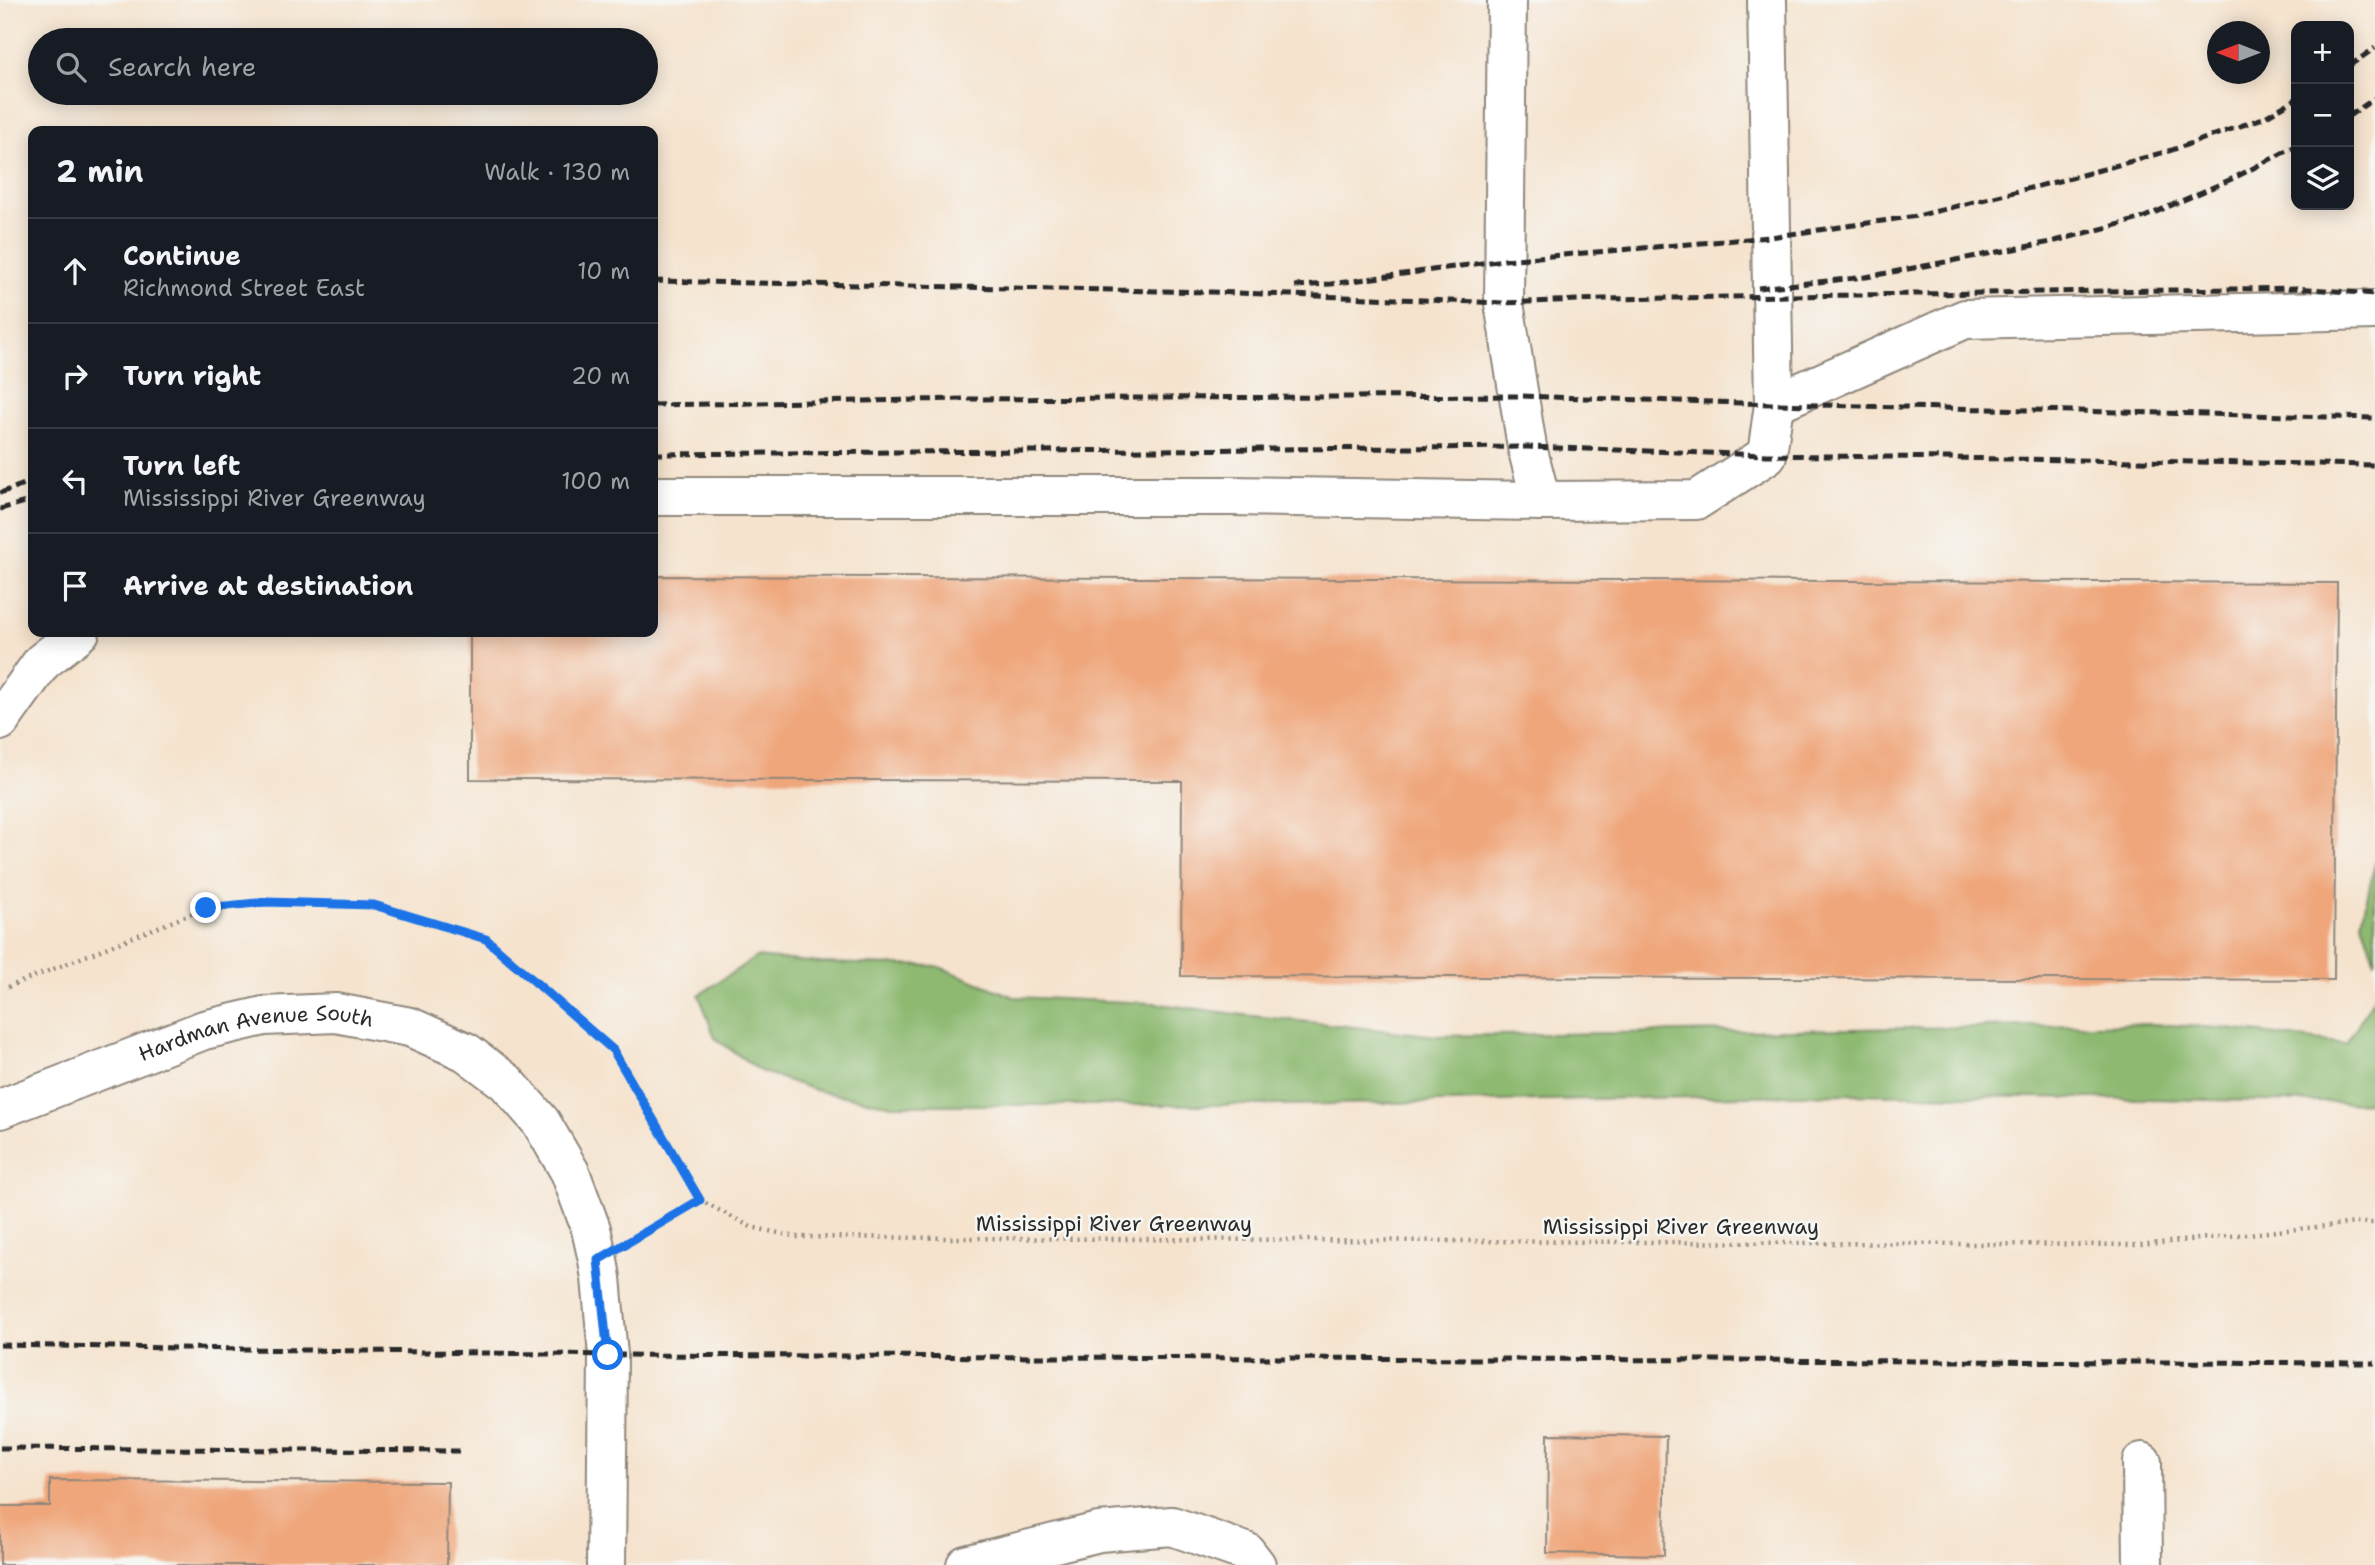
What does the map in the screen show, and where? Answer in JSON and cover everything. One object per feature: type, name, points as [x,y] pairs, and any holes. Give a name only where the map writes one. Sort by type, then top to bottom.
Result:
[{"type":"street","points":[[1507,0],[1504,303],[1527,447],[1541,501]]},
{"type":"street","points":[[658,496],[1230,496],[1541,501],[1697,500],[1767,455],[1774,404],[1766,0]]},
{"type":"street","points":[[1774,404],[1965,319],[2375,310]]},
{"type":"street","points":[[0,721],[42,662],[74,637]]},
{"type":"street","name":"Hardman Avenue South","points":[[0,1109],[204,1030],[264,1016],[336,1013],[410,1027],[466,1052],[506,1082],[541,1122],[570,1172],[591,1229],[598,1260],[608,1355],[606,1565]]},
{"type":"street","points":[[2142,1462],[2143,1565]]},
{"type":"street","points":[[965,1565],[1099,1532],[1172,1526],[1246,1552],[1256,1565]]},
{"type":"path","points":[[8,988],[206,908],[266,902],[374,905],[486,939],[613,1050],[700,1200],[598,1260]]},
{"type":"path","name":"Mississippi River Greenway","points":[[700,1200],[751,1227],[796,1237],[2140,1245],[2375,1223]]},
{"type":"green space","points":[[2375,861],[2375,962],[2362,922]]},
{"type":"green space","points":[[756,957],[820,963],[937,966],[1014,997],[1152,1003],[1438,1036],[2151,1024],[2221,1028],[2346,1044],[2375,996],[2375,1103],[1849,1094],[1284,1105],[891,1105],[818,1091],[760,1071],[715,1038],[699,995]]},
{"type":"building","points":[[658,576],[2337,583],[2334,980],[1181,976],[1182,781],[470,779],[470,637],[658,637]]},
{"type":"building","points":[[1548,1434],[1666,1436],[1664,1555],[1547,1553]]},
{"type":"building","points":[[50,1480],[448,1482],[447,1565],[0,1565],[0,1506],[50,1506]]},
{"type":"railway","points":[[2354,63],[2375,48]]},
{"type":"railway","points":[[2354,113],[2375,98]]},
{"type":"railway","points":[[1295,286],[1331,284],[1504,260],[1770,237],[1917,216],[2172,150],[2263,118],[2291,102]]},
{"type":"railway","points":[[1758,288],[1866,277],[2051,242],[2140,219],[2234,178],[2294,147]]},
{"type":"railway","points":[[658,281],[1211,292],[1504,303],[1604,299],[2297,288],[2375,294]]},
{"type":"railway","points":[[658,405],[967,399],[1519,396],[2375,418]]},
{"type":"railway","points":[[658,454],[1527,447],[1767,455],[2375,465]]},
{"type":"railway","points":[[0,493],[28,483]]},
{"type":"railway","points":[[0,509],[28,501]]},
{"type":"railway","points":[[0,1345],[608,1355],[2375,1363]]},
{"type":"railway","points":[[0,1448],[459,1451]]},
{"type":"route","points":[[206,908],[266,902],[374,905],[486,939],[613,1050],[700,1200],[598,1260],[608,1355]]}]
